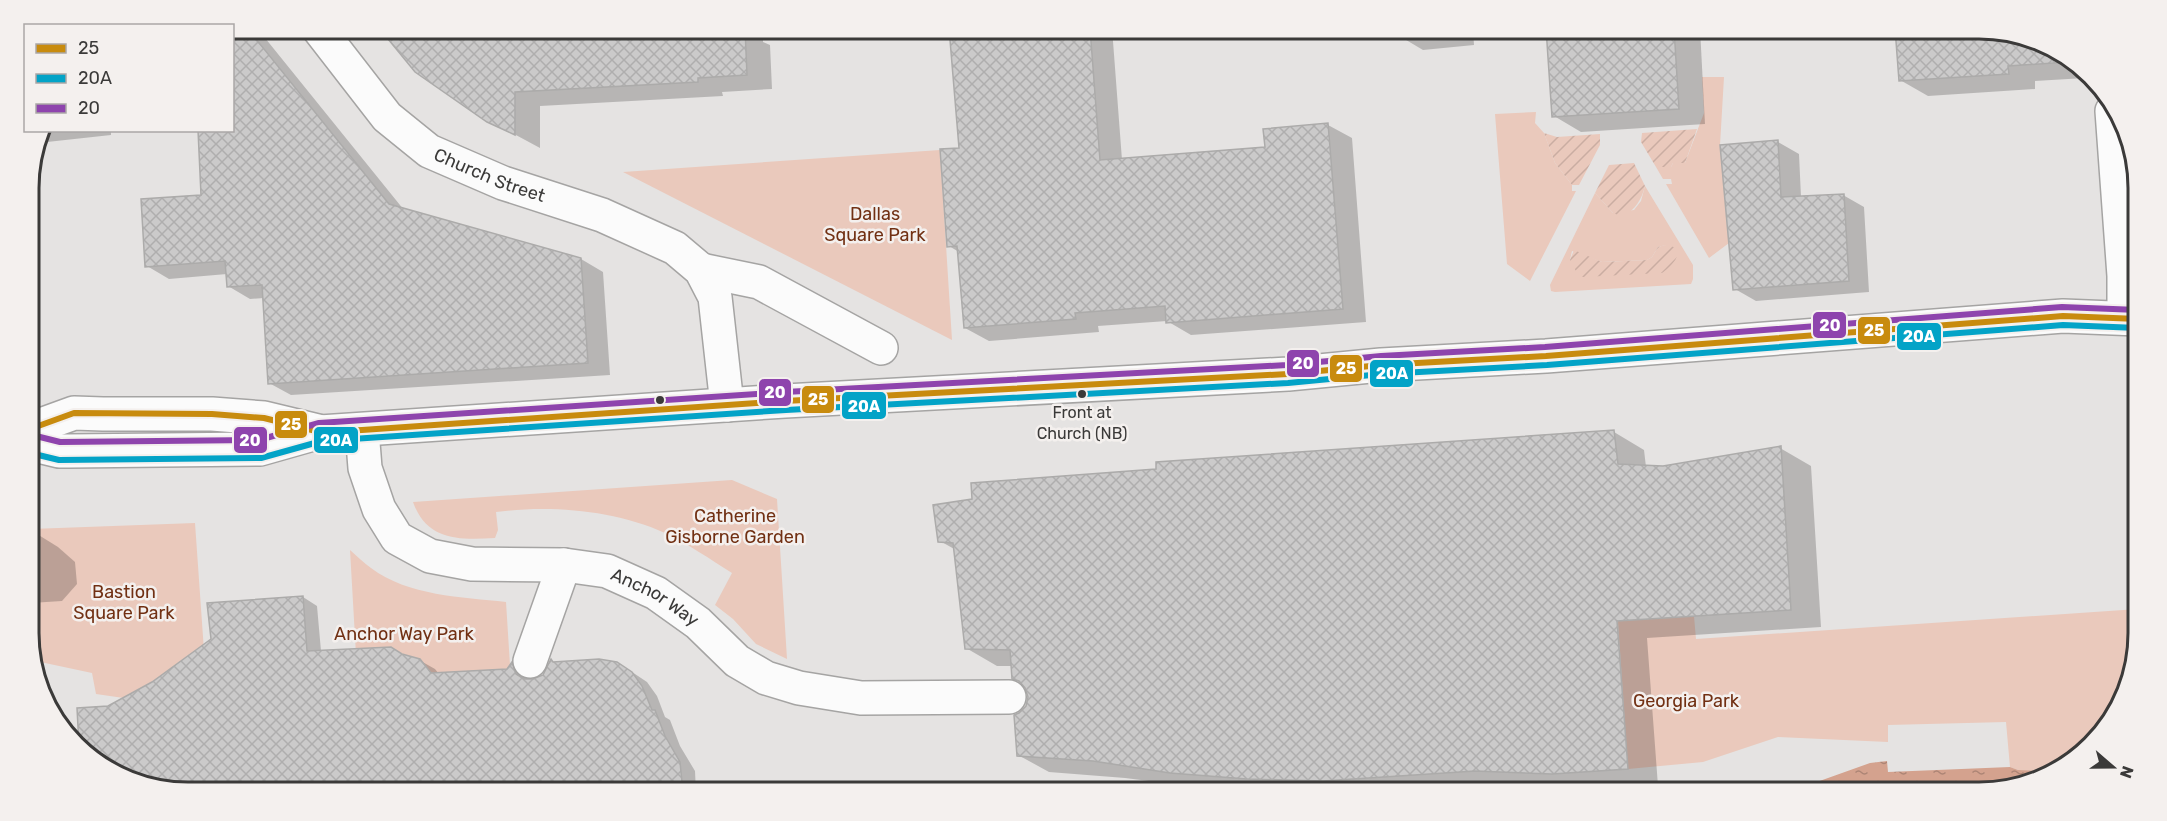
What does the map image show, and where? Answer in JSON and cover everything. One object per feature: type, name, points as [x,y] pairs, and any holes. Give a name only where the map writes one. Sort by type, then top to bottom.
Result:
[{"type":"street","name":"Church Street","points":[[327,39],[387,117],[429,151],[503,183],[602,215],[675,249],[702,270],[759,282],[881,348]]},
{"type":"street","points":[[2113,123],[2124,276],[2128,301]]},
{"type":"street","name":"Church Street","points":[[702,270],[715,297],[727,405]]},
{"type":"street","points":[[39,446],[59,451],[260,449],[320,432],[727,405],[1288,374],[1381,365],[1546,356],[2063,316],[2128,319]]},
{"type":"street","points":[[39,426],[74,413],[212,414],[264,418],[320,432]]},
{"type":"street","name":"Anchor Way","points":[[362,430],[365,468],[379,509],[397,538],[430,556],[472,564],[564,565],[607,571],[656,593],[698,624],[737,661],[766,678],[799,688],[861,698],[1009,697]]},
{"type":"street","points":[[530,661],[564,565]]},
{"type":"green space","points":[[1702,77],[1724,77],[1720,145],[1729,243],[1709,258],[1666,184],[1672,184],[1671,179],[1663,179],[1656,167],[1671,167],[1673,163],[1685,163],[1704,113]]},
{"type":"green space","points":[[1536,112],[1535,123],[1544,133],[1555,163],[1572,185],[1572,191],[1576,191],[1530,281],[1507,264],[1495,114]]},
{"type":"green space","points":[[1697,129],[1685,163],[1673,163],[1671,167],[1656,167],[1641,142],[1642,133]]},
{"type":"green space","points":[[1544,133],[1557,137],[1600,134],[1600,145],[1579,185],[1572,185],[1555,163]]},
{"type":"green space","name":"Dallas Square Park","points":[[940,150],[952,340],[623,172]]},
{"type":"green space","points":[[1634,163],[1645,186],[1637,204],[1623,217],[1613,213],[1595,193],[1609,165]]},
{"type":"green space","points":[[1645,186],[1693,265],[1691,284],[1551,291],[1550,285],[1595,193],[1613,213],[1634,210],[1641,201]],"holes":[[[1666,245],[1662,273],[1570,260],[1572,251],[1602,262],[1647,260],[1652,257],[1658,247]]]},
{"type":"green space","points":[[1665,245],[1676,249],[1677,257],[1662,273],[1583,277],[1578,275],[1570,260],[1574,250],[1602,262],[1647,260],[1652,257],[1658,247]]},
{"type":"green space","name":"Catherine Gisborne Garden","points":[[732,480],[777,499],[787,659],[756,644],[733,619],[715,605],[732,573],[665,533],[604,514],[538,509],[496,512],[498,530],[495,538],[457,538],[436,531],[427,524],[419,515],[413,502]]},
{"type":"green space","name":"Bastion Square Park","points":[[195,523],[204,651],[179,706],[96,694],[92,673],[42,662],[39,643],[39,529]]},
{"type":"green space","name":"Anchor Way Park","points":[[350,550],[371,568],[386,577],[418,590],[506,602],[511,681],[357,672]]},
{"type":"green space","name":"Georgia Park","points":[[2128,610],[2128,643],[2120,681],[2103,716],[2070,751],[2037,771],[2018,770],[2010,767],[2006,722],[1888,725],[1888,742],[1778,737],[1703,762],[1628,769],[1618,621],[1694,616],[1696,639]]},
{"type":"water","points":[[1887,761],[1888,772],[2010,767],[2018,770],[2037,771],[2018,777],[1989,782],[1817,782],[1870,763]]},
{"type":"building","points":[[234,39],[256,39],[389,204],[581,258],[588,363],[268,384],[262,285],[227,287],[225,261],[145,267],[141,199],[201,195],[198,132],[234,132]]},
{"type":"building","points":[[388,39],[745,39],[747,75],[698,78],[698,82],[515,92],[515,135],[487,122],[415,72]]},
{"type":"building","points":[[950,39],[1091,39],[1100,160],[1265,147],[1263,129],[1328,123],[1343,309],[1166,323],[1165,306],[1075,313],[1076,319],[964,328],[957,246],[947,247],[940,149],[959,148]]},
{"type":"building","points":[[1547,39],[1675,39],[1679,109],[1552,117]]},
{"type":"building","points":[[1896,39],[1999,40],[2027,47],[2060,63],[2008,66],[2009,74],[1899,81]]},
{"type":"building","points":[[1778,140],[1781,197],[1844,194],[1849,281],[1733,290],[1720,145]]},
{"type":"building","points":[[1614,430],[1618,464],[1663,466],[1781,446],[1791,610],[1617,621],[1628,769],[1552,774],[1475,771],[1323,781],[1247,779],[1170,773],[1093,761],[1017,756],[1014,715],[1026,706],[1028,697],[1025,688],[1019,681],[1012,679],[1010,650],[965,649],[953,543],[938,542],[933,505],[972,499],[971,483],[1156,469],[1156,462]]},
{"type":"building","points":[[303,596],[307,651],[391,647],[402,654],[420,659],[431,673],[507,669],[512,662],[516,674],[524,679],[533,679],[543,675],[551,659],[553,662],[599,659],[617,662],[632,672],[642,686],[652,710],[655,710],[665,736],[680,762],[682,782],[178,782],[140,774],[122,767],[105,757],[78,733],[77,708],[108,706],[152,682],[211,639],[207,603]]},
{"type":"transit line","name":"20","points":[[39,437],[60,442],[259,440],[319,423],[785,392],[1287,365],[1381,356],[1545,347],[2062,307],[2128,310]]},
{"type":"transit line","name":"25","points":[[39,426],[74,413],[212,414],[264,418],[320,432],[362,430],[785,401],[1288,374],[1381,365],[1546,356],[2063,316],[2128,319]]},
{"type":"transit line","name":"20A","points":[[39,455],[59,460],[261,458],[322,441],[786,410],[1288,383],[1382,374],[1547,365],[2063,325],[2128,328]]},
{"type":"place","name":"Front at Church (NB)","points":[[1082,394]]}]
